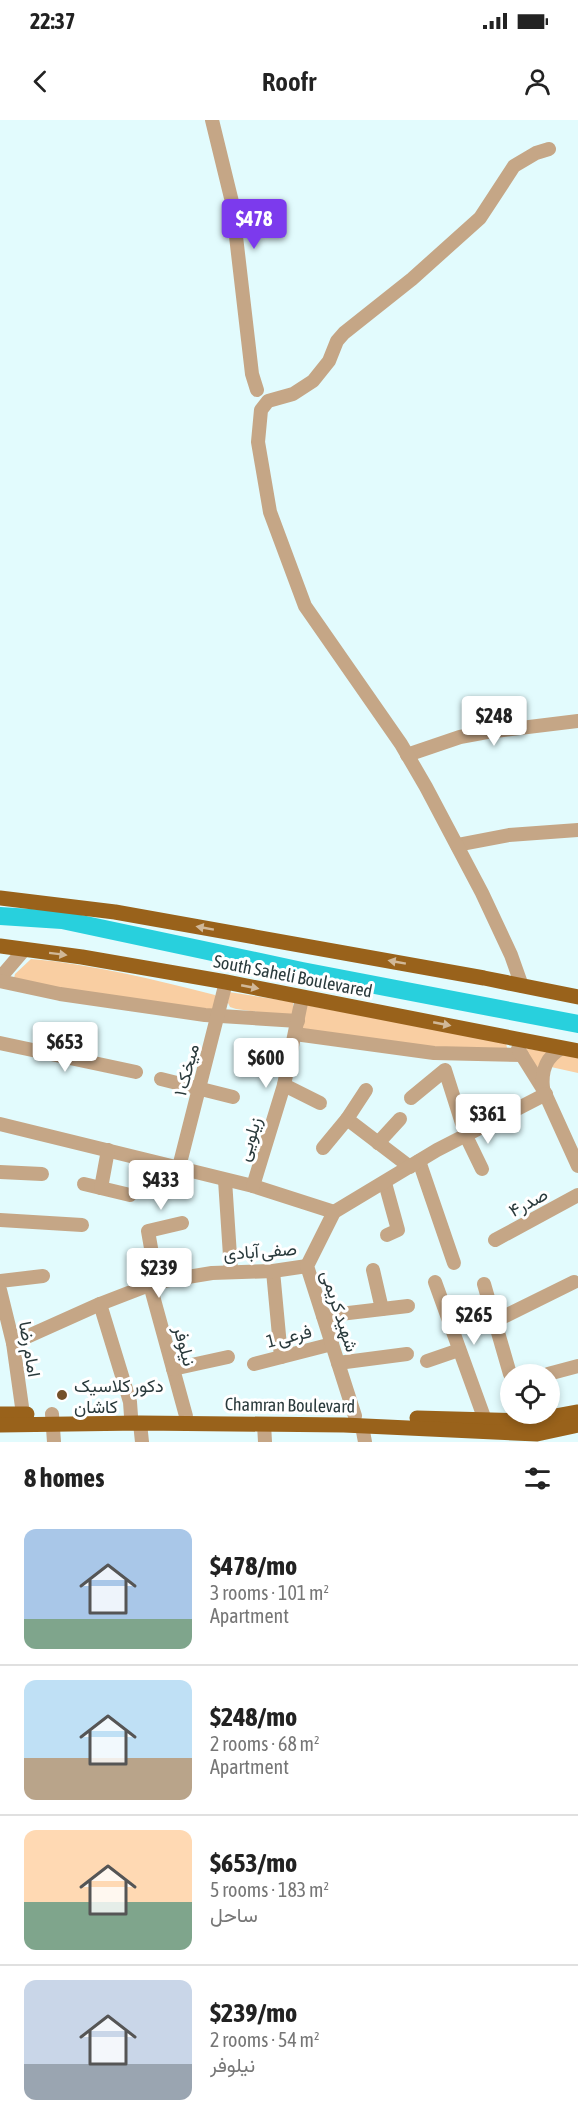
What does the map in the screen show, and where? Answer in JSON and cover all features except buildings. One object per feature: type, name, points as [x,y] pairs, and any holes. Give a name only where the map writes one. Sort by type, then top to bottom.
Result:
[{"type":"main road","name":"South Saheli Boulevared","points":[[0,898],[115,912],[578,997]]},
{"type":"main road","name":"South Saheli Boulevared","points":[[0,946],[82,957],[226,982],[578,1051]]},
{"type":"main road","name":"Chamran Boulevard","points":[[560,1416],[578,1412]]},
{"type":"main road","name":"Chamran Boulevard","points":[[0,1414],[23,1414],[52,1419]]},
{"type":"main road","name":"Chamran Boulevard","points":[[136,1420],[186,1416],[358,1421],[539,1438],[578,1425]]},
{"type":"main road","name":"Chamran Boulevard","points":[[0,1425],[52,1419],[264,1424],[500,1419]]},
{"type":"street","points":[[212,120],[232,202],[252,374],[263,408]]},
{"type":"street","points":[[522,986],[511,955],[482,893],[407,754],[305,606],[270,512],[258,442],[258,423],[268,400],[293,394],[313,381],[329,361],[337,341],[344,333],[412,279],[480,218],[514,166],[536,153],[549,149]]},
{"type":"street","points":[[257,390],[268,396],[279,397]]},
{"type":"street","points":[[407,754],[478,733],[578,721]]},
{"type":"street","points":[[457,845],[509,835],[578,830]]},
{"type":"street","points":[[24,950],[0,980],[60,994],[205,1015],[219,1014],[434,1053],[522,1056]]},
{"type":"street","name":"میخک ۱","points":[[178,1167],[226,982]]},
{"type":"street","name":"زیلویی","points":[[253,1186],[284,1085],[302,998]]},
{"type":"street","points":[[510,1038],[544,1091],[578,1166]]},
{"type":"street","points":[[0,1044],[136,1072]]},
{"type":"street","points":[[544,1091],[542,1078],[544,1067],[549,1059],[562,1048]]},
{"type":"street","points":[[246,1053],[288,1063]]},
{"type":"street","points":[[411,1098],[445,1070],[465,1136],[482,1169]]},
{"type":"street","points":[[161,1079],[233,1097]]},
{"type":"street","points":[[284,1085],[320,1102]]},
{"type":"street","points":[[323,1148],[347,1119],[366,1090]]},
{"type":"street","points":[[0,1124],[253,1186],[334,1212],[544,1091]]},
{"type":"street","points":[[347,1119],[378,1143],[415,1164],[454,1263]]},
{"type":"street","points":[[378,1143],[400,1119]]},
{"type":"street","points":[[101,1188],[108,1150]]},
{"type":"street","points":[[0,1172],[42,1174]]},
{"type":"street","points":[[225,1180],[231,1271]]},
{"type":"street","points":[[385,1183],[398,1230],[387,1236]]},
{"type":"street","points":[[84,1184],[130,1195]]},
{"type":"street","name":"صدر۴","points":[[495,1240],[578,1195]]},
{"type":"street","name":"شهید کریمی","points":[[334,1212],[307,1266],[365,1442]]},
{"type":"street","points":[[0,1220],[82,1225]]},
{"type":"street","name":"نیلوفر","points":[[182,1223],[148,1231],[153,1284],[186,1416]]},
{"type":"street","name":"صفی آبادی","points":[[13,1343],[100,1304],[153,1284],[193,1275],[231,1271],[273,1271],[307,1266]]},
{"type":"street","points":[[373,1270],[382,1309]]},
{"type":"street","points":[[273,1271],[281,1357]]},
{"type":"street","points":[[0,1281],[44,1276]]},
{"type":"street","points":[[435,1282],[485,1420]]},
{"type":"street","points":[[495,1321],[574,1282]]},
{"type":"street","points":[[484,1284],[507,1364]]},
{"type":"street","name":"امام رضا","points":[[0,1290],[13,1343],[23,1414]]},
{"type":"street","points":[[100,1304],[142,1442]]},
{"type":"street","points":[[323,1316],[408,1306]]},
{"type":"street","name":"فرعی 1","points":[[254,1364],[332,1344]]},
{"type":"street","points":[[427,1361],[459,1350]]},
{"type":"street","points":[[338,1363],[407,1354]]},
{"type":"street","points":[[173,1369],[228,1357]]},
{"type":"street","points":[[560,1371],[578,1366]]},
{"type":"street","points":[[52,1419],[54,1442]]},
{"type":"street","points":[[264,1424],[265,1442]]},
{"type":"shaded area","points":[[31,959],[124,973],[215,995],[218,1000],[210,1014],[13,982],[15,974]]},
{"type":"shaded area","points":[[229,992],[293,1002],[293,1017],[230,1007]]},
{"type":"shaded area","points":[[306,1005],[506,1043],[507,1048],[505,1051],[435,1048],[301,1030]]},
{"type":"shaded area","points":[[524,1048],[547,1052],[536,1070]]},
{"type":"shaded area","points":[[561,1054],[578,1057],[578,1073],[551,1067]]},
{"type":"waterway","points":[[0,916],[62,920],[302,971],[578,1024]]},
{"type":"place","name":"دکور کلاسیک کاشان","points":[[62,1395]]}]
